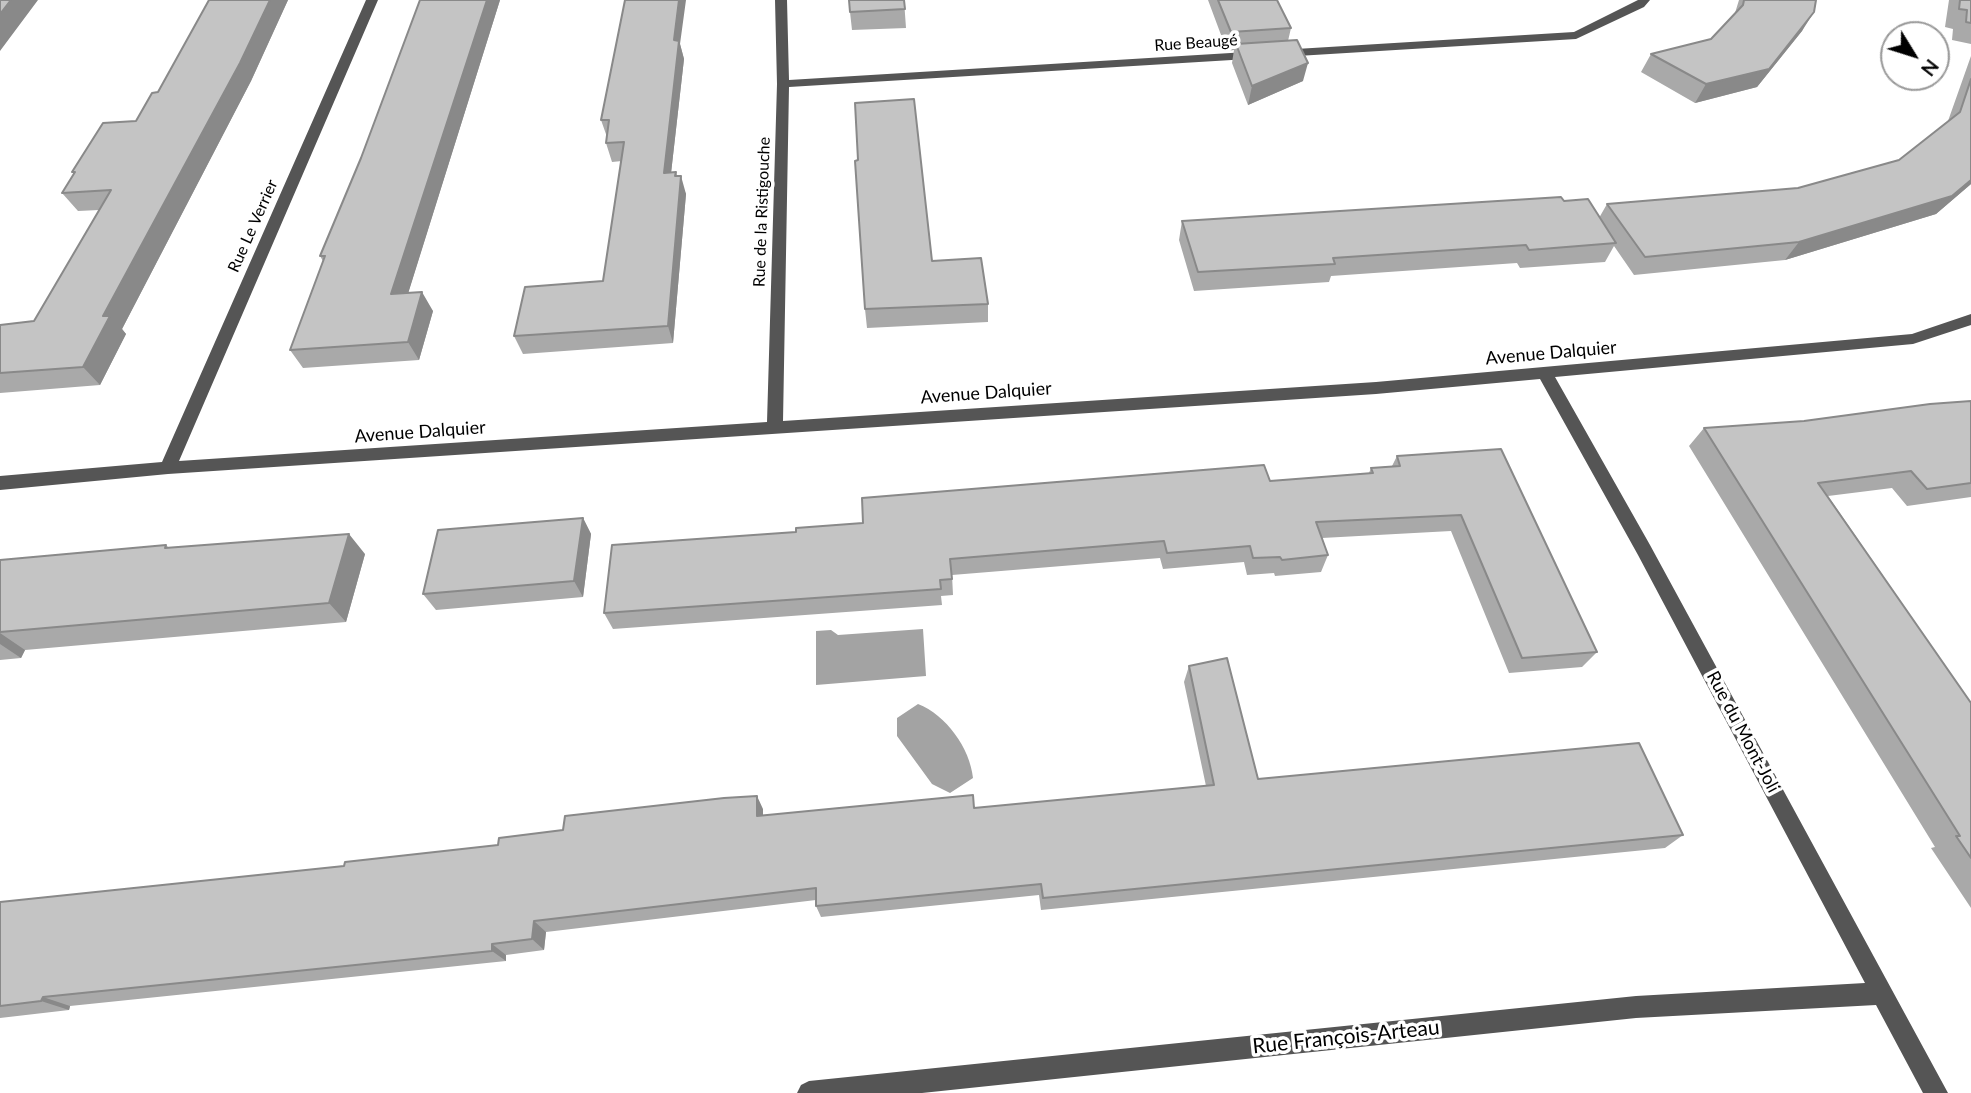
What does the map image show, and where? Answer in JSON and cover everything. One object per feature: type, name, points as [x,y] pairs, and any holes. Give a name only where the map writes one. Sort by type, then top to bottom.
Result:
[{"type":"street","name":"Rue Le Verrier","points":[[168,468],[372,0]]},
{"type":"street","name":"Rue de la Ristigouche","points":[[775,426],[783,84],[781,0]]},
{"type":"street","name":"Rue Beaugé","points":[[783,84],[1576,35],[1640,5],[1644,0]]},
{"type":"street","name":"Avenue Dalquier","points":[[0,483],[168,468],[775,426],[1376,388],[1913,339],[1971,320]]},
{"type":"street","name":"Rue du Mont-Joli","points":[[1545,374],[1936,1093]]},
{"type":"street","name":"Rue François-Arteau","points":[[809,1093],[1636,1007],[1884,993]]},
{"type":"shaded area","points":[[923,629],[926,676],[816,685],[816,631],[831,630],[838,635]]},
{"type":"shaded area","points":[[918,704],[947,724],[967,755],[973,778],[950,793],[932,784],[897,736],[897,718]]},
{"type":"building","points":[[0,0],[11,0],[0,14]]},
{"type":"building","points":[[209,0],[270,0],[240,63],[103,316],[110,316],[83,367],[0,373],[0,325],[34,321],[111,190],[62,193],[75,172],[72,172],[103,123],[136,121],[152,93],[158,92]]},
{"type":"building","points":[[420,0],[487,0],[391,294],[422,292],[408,342],[290,350],[325,256],[320,256],[361,158]]},
{"type":"building","points":[[625,0],[679,0],[674,40],[679,41],[664,173],[676,172],[675,176],[681,176],[668,326],[514,336],[525,287],[603,281],[624,142],[606,143],[609,120],[601,120]]},
{"type":"building","points":[[849,0],[904,0],[905,9],[850,12]]},
{"type":"building","points":[[1218,0],[1277,0],[1291,28],[1231,32]]},
{"type":"building","points":[[1744,0],[1816,0],[1814,12],[1769,69],[1706,84],[1651,54],[1711,39],[1743,5]]},
{"type":"building","points":[[1960,0],[1971,0],[1971,23],[1966,22],[1967,10],[1959,9]]},
{"type":"building","points":[[1297,40],[1308,63],[1252,86],[1236,44]]},
{"type":"building","points":[[1971,79],[1971,180],[1952,196],[1799,242],[1645,257],[1607,204],[1798,188],[1899,160],[1960,112]]},
{"type":"building","points":[[914,99],[932,261],[981,258],[988,304],[865,309],[855,161],[858,160],[855,103]]},
{"type":"building","points":[[1561,197],[1564,201],[1588,199],[1616,243],[1529,250],[1526,245],[1333,258],[1335,264],[1198,272],[1182,221]]},
{"type":"building","points":[[1971,401],[1971,483],[1927,489],[1911,471],[1818,483],[1971,703],[1971,858],[1956,836],[1960,836],[1704,428],[1804,421]]},
{"type":"building","points":[[1501,449],[1597,652],[1522,658],[1461,515],[1316,522],[1328,555],[1282,560],[1280,557],[1253,558],[1250,546],[1167,553],[1164,541],[950,559],[952,579],[940,580],[941,589],[604,613],[612,545],[796,532],[796,528],[863,523],[862,498],[1264,465],[1270,481],[1373,473],[1371,468],[1400,466],[1397,456]]},
{"type":"building","points":[[583,518],[574,581],[423,594],[438,530]]},
{"type":"building","points":[[349,534],[329,603],[0,632],[0,560],[166,545],[165,548]]},
{"type":"building","points":[[1227,658],[1258,779],[1639,743],[1683,835],[1043,898],[1041,884],[816,906],[816,888],[534,921],[532,939],[492,944],[492,951],[43,997],[41,1001],[0,1006],[0,902],[344,866],[345,862],[498,845],[499,838],[563,830],[565,816],[724,798],[757,796],[757,816],[973,795],[974,808],[1214,785],[1189,666]]}]
